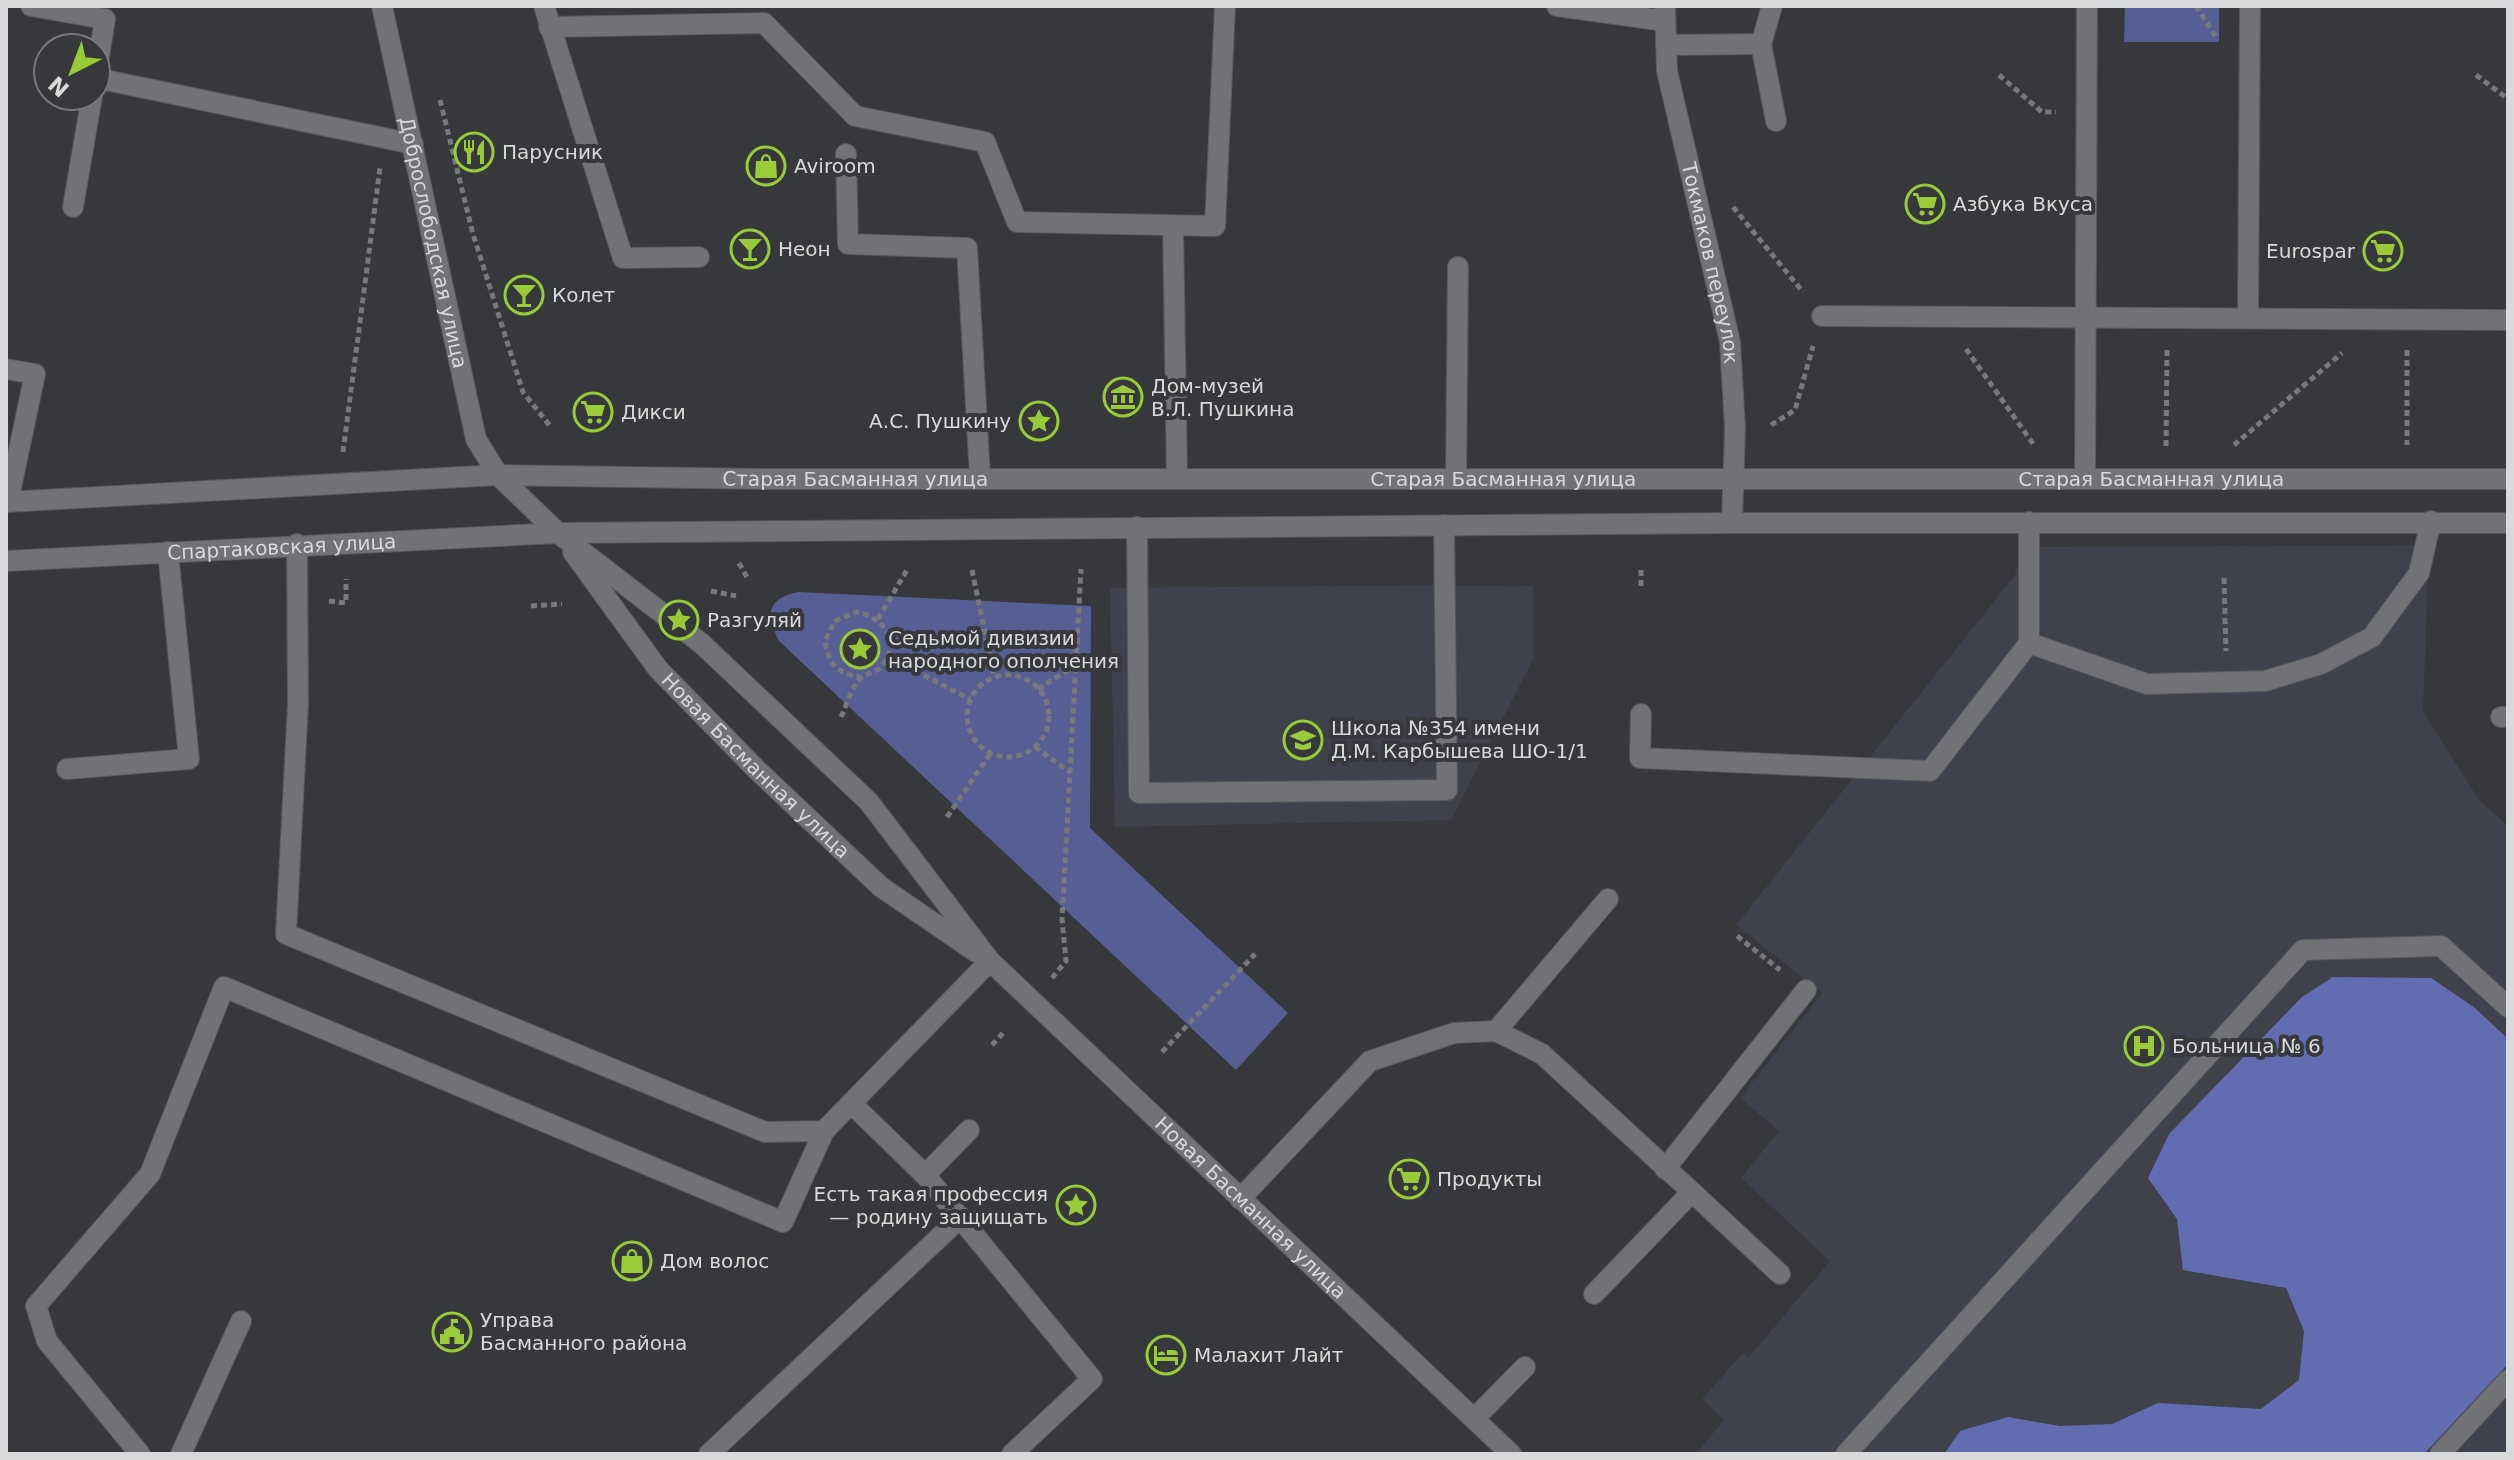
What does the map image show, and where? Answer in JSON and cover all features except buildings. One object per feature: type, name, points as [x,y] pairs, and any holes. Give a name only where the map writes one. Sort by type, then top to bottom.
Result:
[{"type":"main road","points":[[31,6],[105,19],[103,32]]},
{"type":"main road","name":"Доброслободская улица","points":[[382,6],[476,439],[498,475]]},
{"type":"main road","points":[[544,6],[623,258],[699,257]]},
{"type":"main road","points":[[549,27],[764,23],[855,116],[985,142],[1017,222],[1215,226],[1225,6]]},
{"type":"main road","points":[[1557,6],[1665,14]]},
{"type":"main road","points":[[1772,6],[1761,44],[1776,121]]},
{"type":"main road","points":[[2085,479],[2087,6]]},
{"type":"main road","points":[[2248,318],[2250,6]]},
{"type":"main road","name":"Токмаков переулок","points":[[1665,14],[1673,97],[1730,342],[1732,523]]},
{"type":"main road","points":[[1666,45],[1761,44]]},
{"type":"main road","points":[[112,79],[413,144]]},
{"type":"main road","points":[[73,207],[89,112]]},
{"type":"main road","points":[[846,154],[848,244],[967,248],[980,477]]},
{"type":"main road","points":[[1173,225],[1177,478]]},
{"type":"main road","points":[[1456,479],[1458,267]]},
{"type":"main road","points":[[1822,316],[2508,320]]},
{"type":"main road","points":[[6,369],[35,374],[7,502],[498,475]]},
{"type":"main road","name":"Старая Басманная улица","points":[[498,475],[763,479],[2508,479]]},
{"type":"main road","name":"Новая Басманная улица","points":[[498,475],[558,533],[702,644],[869,802],[990,961],[1511,1454]]},
{"type":"main road","points":[[2029,643],[2147,684],[2265,681],[2321,664],[2372,637],[2419,573],[2431,521]]},
{"type":"main road","points":[[1641,714],[1640,758],[1930,771],[2029,643],[2029,522]]},
{"type":"main road","points":[[558,533],[1732,523],[2508,523]]},
{"type":"main road","points":[[1137,527],[1139,793],[1447,790],[1444,525]]},
{"type":"main road","name":"Новая Басманная улица","points":[[558,533],[658,669],[756,769],[881,887],[990,961]]},
{"type":"main road","name":"Спартаковская улица","points":[[6,561],[558,533]]},
{"type":"main road","points":[[297,544],[298,703],[286,934],[765,1132],[824,1131]]},
{"type":"main road","points":[[67,769],[189,759],[168,552]]},
{"type":"main road","points":[[1496,1031],[1608,899]]},
{"type":"main road","points":[[1846,1454],[2303,950],[2441,946],[2508,1007]]},
{"type":"main road","points":[[140,1454],[47,1341],[36,1306],[150,1174],[224,987],[783,1222],[824,1131],[990,961]]},
{"type":"main road","points":[[1665,1169],[1806,990]]},
{"type":"main road","points":[[1240,1199],[1370,1061],[1454,1033],[1496,1031],[1542,1054],[1780,1274]]},
{"type":"main road","points":[[852,1104],[925,1175],[1092,1379],[1012,1454]]},
{"type":"main road","points":[[925,1175],[969,1130]]},
{"type":"main road","points":[[1594,1294],[1692,1192]]},
{"type":"main road","points":[[709,1454],[961,1217]]},
{"type":"main road","points":[[181,1454],[241,1321]]},
{"type":"main road","points":[[1474,1419],[1525,1367]]},
{"type":"main road","points":[[2440,1454],[2508,1380]]},
{"type":"path","points":[[1999,75],[2042,112],[2087,113]]},
{"type":"path","points":[[2476,75],[2508,99]]},
{"type":"path","points":[[439,97],[473,234],[523,392],[550,426]]},
{"type":"path","points":[[343,448],[384,137]]},
{"type":"path","points":[[1942,316],[2035,447]]},
{"type":"path","points":[[2166,446],[2167,317]]},
{"type":"path","points":[[2233,446],[2383,319]]},
{"type":"path","points":[[2407,319],[2407,445]]},
{"type":"path","points":[[1771,425],[1795,410]]},
{"type":"path","points":[[737,558],[748,579]]},
{"type":"path","points":[[1641,566],[1641,586]]},
{"type":"path","points":[[1046,985],[1066,961],[1062,919],[1081,569]]},
{"type":"path","points":[[878,619],[907,570]]},
{"type":"path","points":[[972,570],[994,677]]},
{"type":"path","points":[[2224,578],[2226,656]]},
{"type":"path","points":[[346,579],[346,603]]},
{"type":"path","points":[[711,591],[736,596]]},
{"type":"path","points":[[531,606],[562,604]]},
{"type":"path","points":[[868,613],[878,619],[890,637],[888,657],[872,674],[861,677],[839,671],[831,663],[825,641],[835,621],[845,614],[868,613]]},
{"type":"path","points":[[888,657],[970,699]]},
{"type":"path","points":[[1038,689],[1076,665]]},
{"type":"path","points":[[1010,675],[1026,679],[1038,689],[1047,703],[1049,719],[1035,747],[1021,755],[1005,758],[990,754],[977,744],[969,730],[966,714],[970,699],[980,686],[994,677],[1010,675]]},
{"type":"path","points":[[841,717],[861,677]]},
{"type":"path","points":[[1035,747],[1070,772]]},
{"type":"path","points":[[947,817],[990,754]]},
{"type":"path","points":[[1737,936],[1806,990]]},
{"type":"path","points":[[1162,1052],[1255,954]]},
{"type":"path","points":[[992,1045],[1004,1032]]},
{"type":"shaded area","points":[[2125,6],[2219,6],[2219,42],[2124,42]]},
{"type":"shaded area","name":"Больница № 6","points":[[2429,545],[2423,712],[2480,801],[2508,826],[2508,1454],[1696,1454],[1724,1420],[1702,1399],[1743,1353],[1749,1357],[1830,1261],[1741,1178],[1779,1131],[1740,1098],[1822,993],[1736,925],[2015,575],[2022,547]]},
{"type":"shaded area","name":"Школа №354 имени Д.М. Карбышева ШО-1/1","points":[[1533,586],[1533,659],[1451,820],[1115,827],[1110,588]]},
{"type":"shaded area","points":[[798,592],[1091,606],[1090,828],[1288,1013],[1236,1070],[779,641],[772,623],[772,609],[780,599]]},
{"type":"shaded area","points":[[2333,977],[2431,978],[2475,1008],[2508,1039],[2508,1364],[2424,1454],[1944,1454],[1960,1431],[2008,1417],[2060,1426],[2112,1424],[2158,1403],[2261,1409],[2299,1380],[2304,1331],[2286,1288],[2183,1270],[2177,1219],[2148,1178],[2169,1134],[2302,997]]},
{"type":"place","name":"Парусник","points":[[474,152]]},
{"type":"place","name":"Aviroom","points":[[766,166]]},
{"type":"place","name":"Азбука Вкуса","points":[[1925,204]]},
{"type":"place","name":"Неон","points":[[750,249]]},
{"type":"place","name":"Eurospar","points":[[2383,251]]},
{"type":"place","name":"Колет","points":[[524,295]]},
{"type":"place","name":"Дом-музей В.Л. Пушкина","points":[[1123,397]]},
{"type":"place","name":"Дикси","points":[[593,412]]},
{"type":"place","name":"А.С. Пушкину","points":[[1039,421]]},
{"type":"place","name":"Разгуляй","points":[[679,620]]},
{"type":"place","name":"Седьмой дивизии народного ополчения","points":[[860,649]]},
{"type":"place","name":"Школа №354 имени Д.М. Карбышева ШО-1/1","points":[[1303,740]]},
{"type":"place","name":"Больница № 6","points":[[2144,1046]]},
{"type":"place","name":"Продукты","points":[[1409,1179]]},
{"type":"place","name":"Есть такая профессия — родину защищать","points":[[1076,1205]]},
{"type":"place","name":"Дом волос","points":[[632,1261]]},
{"type":"place","name":"Управа Басманного района","points":[[452,1332]]},
{"type":"place","name":"Малахит Лайт","points":[[1166,1355]]}]
